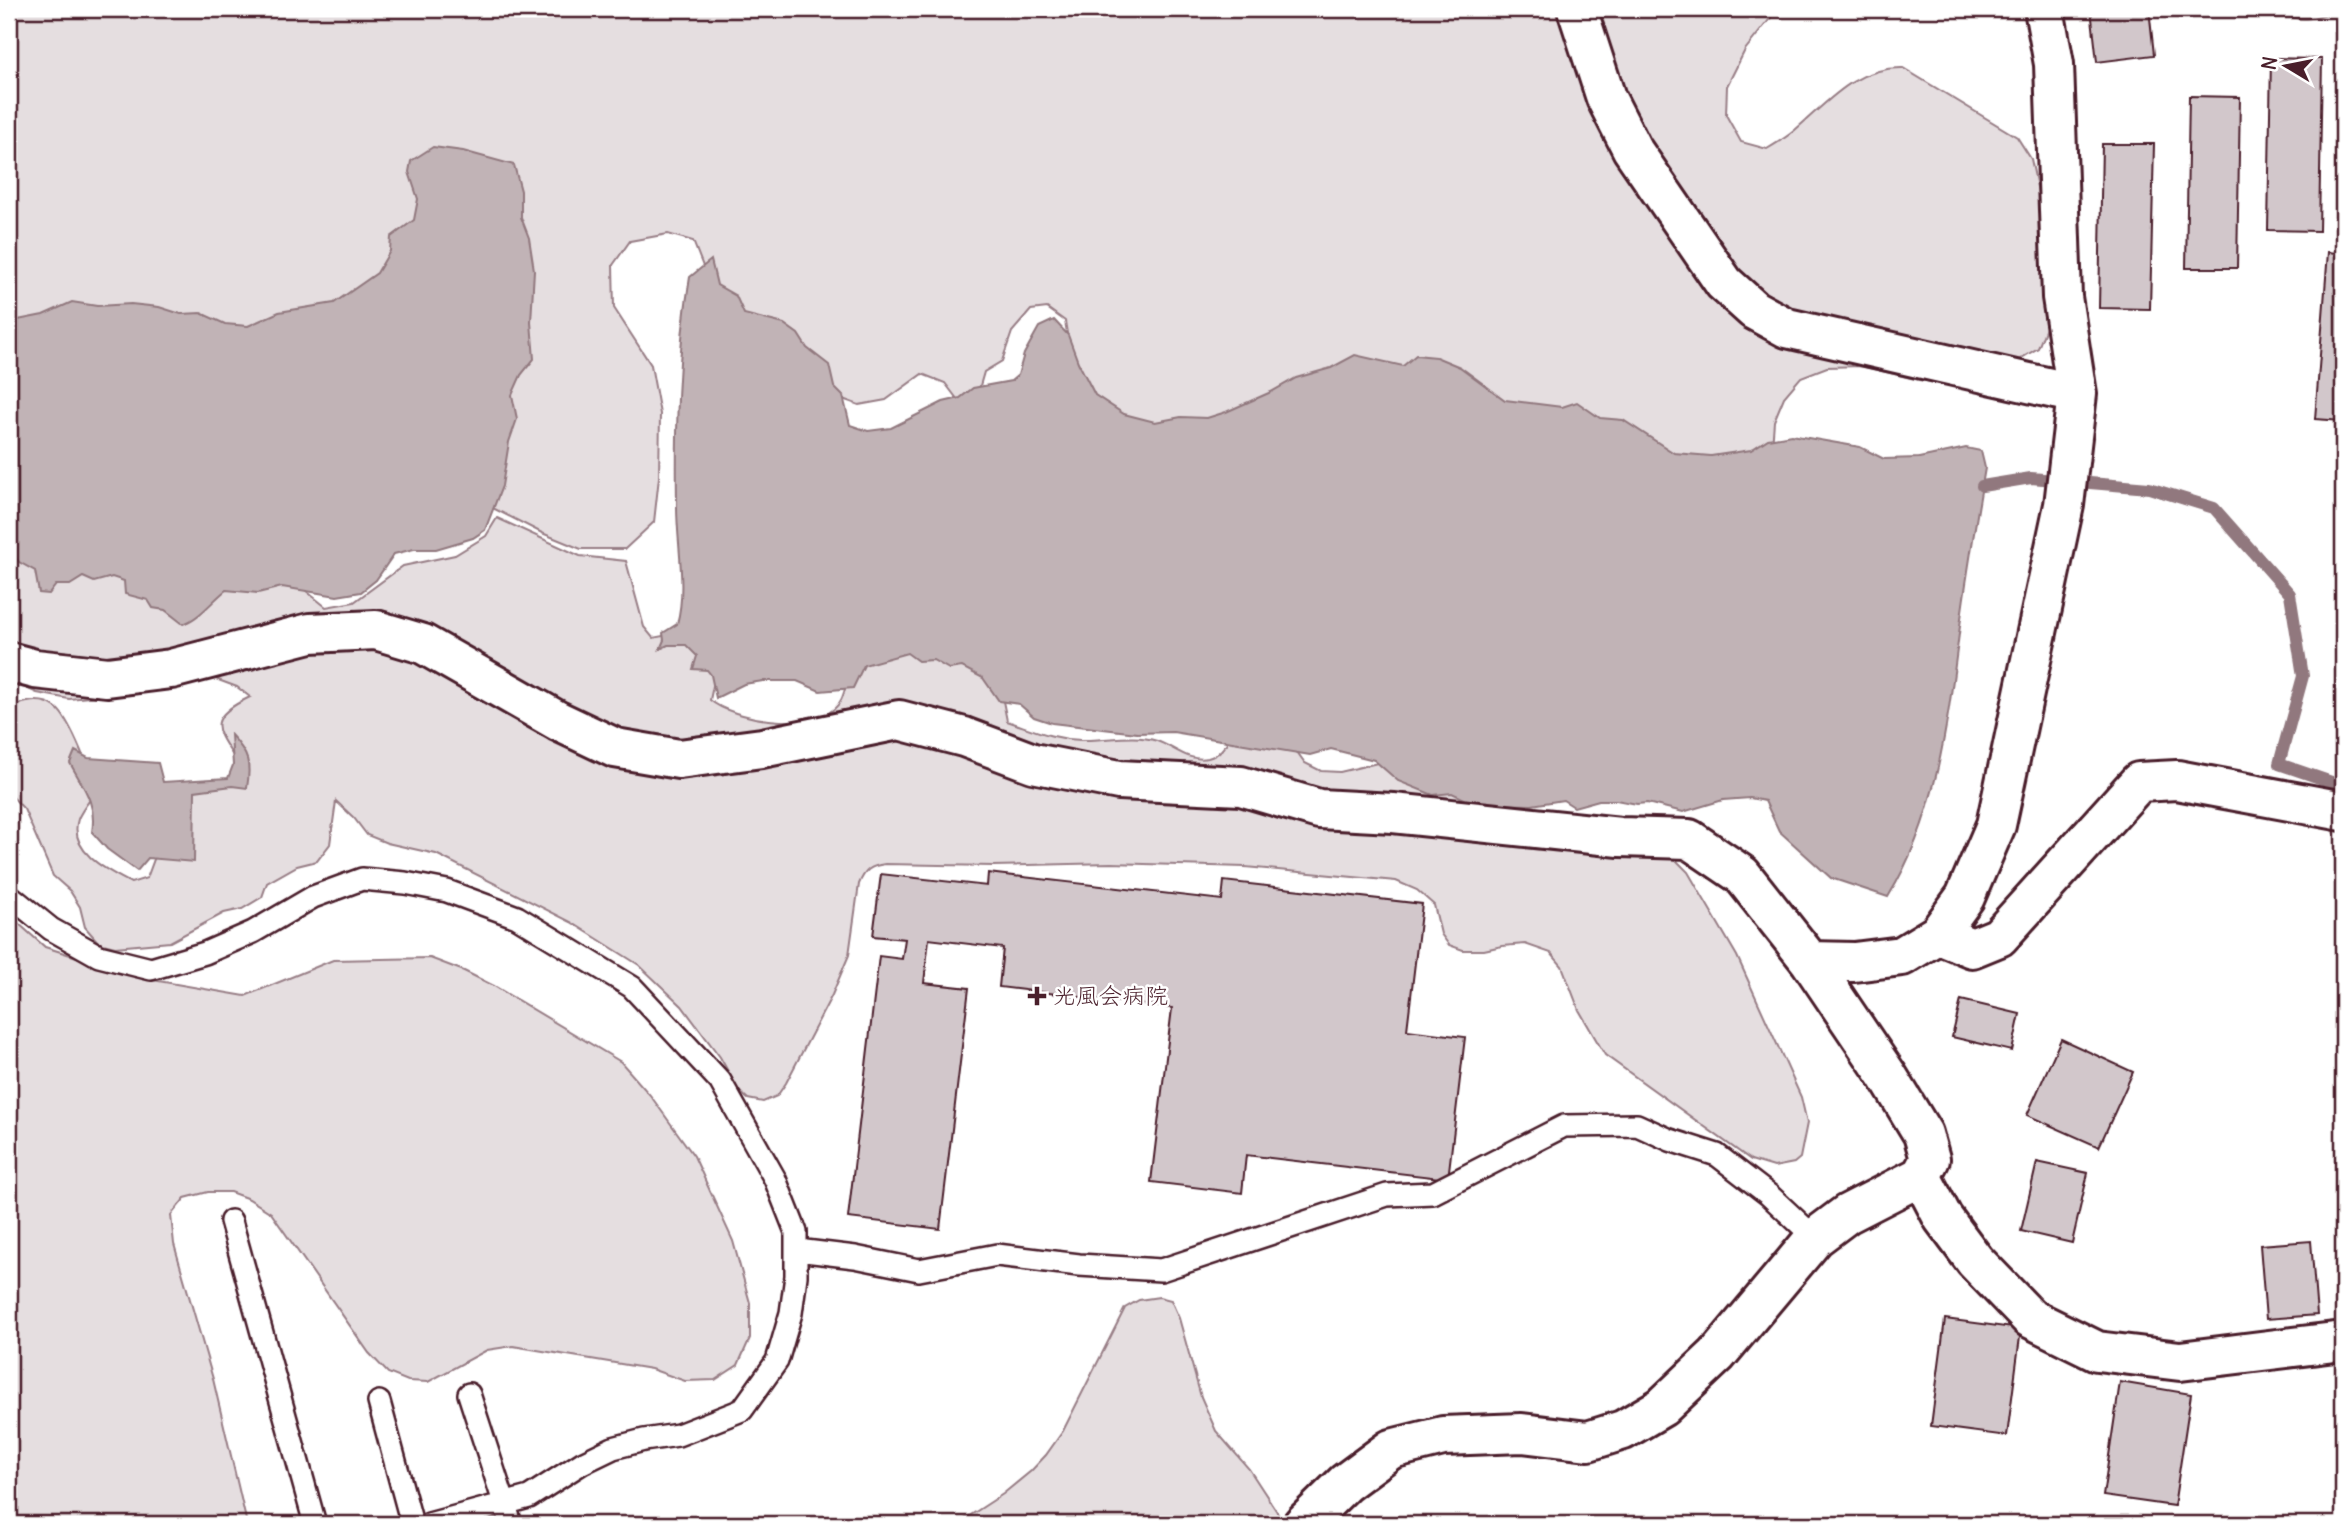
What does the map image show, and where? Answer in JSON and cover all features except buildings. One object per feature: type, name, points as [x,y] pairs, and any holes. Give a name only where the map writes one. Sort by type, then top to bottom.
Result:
[{"type":"street","points":[[1577,9],[1606,98],[1632,149],[1724,283],[1754,310],[1787,328],[2077,394]]},
{"type":"street","points":[[1810,961],[1854,962],[1902,956],[1938,934],[1965,897],[1996,825],[2064,505],[2077,394],[2062,297],[2053,64],[2044,9]]},
{"type":"street","points":[[9,662],[35,669],[107,677],[171,669],[310,633],[376,630],[423,644],[558,721],[615,748],[679,759],[762,748],[899,720],[964,737],[1033,763],[1119,780],[1241,786],[1319,809],[1393,813],[1620,837],[1689,839],[1742,875],[1810,961],[1887,1075],[1923,1134],[1930,1159],[1921,1176],[1847,1214],[1815,1238],[1717,1354],[1662,1407],[1623,1430],[1588,1441],[1522,1433],[1443,1436],[1391,1450],[1345,1483],[1303,1524]]},
{"type":"street","points":[[1938,934],[1972,948],[1999,937],[2139,782],[2177,780],[2343,811]]},
{"type":"street","points":[[1921,1176],[1943,1218],[1975,1261],[2030,1318],[2097,1351],[2180,1361],[2343,1341]]},
{"type":"lane","points":[[9,895],[51,929],[99,956],[151,969],[205,953],[253,932],[313,897],[362,879],[447,891],[517,918],[632,987],[720,1081],[775,1179],[796,1232],[796,1276],[790,1313],[776,1361],[742,1410],[678,1435],[613,1448],[582,1463],[529,1497],[429,1524]]},
{"type":"lane","points":[[797,1250],[855,1257],[919,1270],[997,1255],[1161,1270],[1387,1195],[1433,1193],[1564,1126],[1637,1125],[1670,1140],[1717,1155],[1769,1195],[1815,1238]]},
{"type":"lane","points":[[231,1221],[315,1524]]},
{"type":"lane","points":[[469,1394],[511,1524]]},
{"type":"lane","points":[[379,1402],[412,1524]]},
{"type":"shaded area","points":[[9,9],[1784,9],[1773,15],[1745,50],[1727,86],[1726,115],[1741,142],[1767,149],[1792,133],[1831,97],[1857,80],[1886,69],[1903,68],[2017,137],[2031,159],[2040,201],[2047,325],[2038,348],[1992,376],[1955,385],[1919,380],[1861,366],[1827,367],[1801,377],[1784,397],[1774,421],[1771,462],[1228,427],[1117,430],[1074,376],[1065,321],[1047,308],[1031,310],[1012,332],[1002,361],[984,372],[977,396],[964,408],[945,383],[922,374],[886,400],[859,405],[826,393],[717,302],[693,241],[668,234],[630,241],[613,265],[614,308],[651,365],[660,414],[659,477],[654,522],[625,549],[581,549],[542,533],[481,502],[430,208],[370,298],[265,334],[9,324]]},
{"type":"shaded area","points":[[2272,9],[2340,9],[2306,19],[2290,17]]},
{"type":"shaded area","points":[[433,147],[463,151],[514,165],[521,191],[521,217],[529,238],[534,270],[531,322],[534,359],[521,375],[512,395],[517,419],[509,442],[502,486],[485,530],[473,538],[436,549],[414,549],[394,554],[376,580],[361,592],[337,596],[282,587],[258,593],[226,590],[200,614],[183,624],[165,610],[153,608],[148,600],[125,594],[124,581],[112,577],[94,582],[83,577],[70,585],[56,585],[49,594],[39,593],[35,571],[19,562],[9,551],[9,318],[18,320],[43,315],[72,302],[97,306],[131,304],[159,307],[181,314],[201,313],[225,324],[248,326],[279,312],[334,303],[377,273],[390,251],[391,237],[414,220],[418,199],[409,172],[411,161]]},
{"type":"shaded area","points":[[711,260],[717,285],[736,296],[744,314],[784,324],[798,334],[807,348],[829,365],[834,387],[843,396],[850,425],[868,431],[891,428],[943,402],[960,398],[973,388],[1011,381],[1018,375],[1024,354],[1039,327],[1054,320],[1068,335],[1095,395],[1124,414],[1155,422],[1181,417],[1207,418],[1226,412],[1296,378],[1331,368],[1355,355],[1403,366],[1416,355],[1436,357],[1460,367],[1505,400],[1562,407],[1577,402],[1600,418],[1623,420],[1674,453],[1711,456],[1751,450],[1768,439],[1791,435],[1860,447],[1884,459],[1919,458],[1966,448],[1981,451],[1985,468],[1945,731],[1930,800],[1905,866],[1888,897],[1831,878],[1779,831],[1765,801],[1750,798],[1723,800],[1683,812],[1647,803],[1616,800],[1599,800],[1574,807],[1563,800],[1532,805],[1475,804],[1452,793],[1433,795],[1398,781],[1374,760],[1331,749],[1310,755],[1173,732],[1137,733],[1052,723],[1034,717],[1019,704],[999,701],[983,678],[962,667],[949,669],[933,660],[918,661],[907,653],[864,665],[853,688],[820,691],[797,681],[763,681],[744,684],[716,698],[711,675],[707,670],[693,669],[697,656],[686,645],[668,645],[660,649],[664,640],[663,633],[677,624],[680,610],[681,566],[677,521],[678,392],[686,306],[690,277]]},
{"type":"shaded area","points":[[497,518],[580,556],[626,561],[644,627],[653,638],[673,634],[717,667],[710,700],[736,713],[790,721],[823,716],[840,701],[850,675],[862,657],[903,646],[978,664],[1001,691],[1007,721],[1052,736],[1081,740],[1129,737],[1148,739],[1201,759],[1212,757],[1219,752],[1231,736],[1292,745],[1305,763],[1321,771],[1340,772],[1390,760],[1475,799],[1673,857],[1688,872],[1737,956],[1801,1097],[1807,1123],[1800,1158],[1794,1163],[1774,1167],[1751,1160],[1605,1055],[1579,1010],[1562,966],[1551,953],[1525,944],[1484,950],[1463,950],[1449,945],[1441,934],[1434,905],[1417,890],[1396,881],[1245,867],[1111,863],[875,866],[866,872],[859,884],[849,955],[832,995],[786,1083],[777,1096],[763,1102],[748,1099],[739,1091],[720,1057],[682,1006],[639,965],[571,922],[436,854],[387,843],[367,835],[336,801],[330,844],[317,861],[297,866],[267,883],[262,897],[242,909],[224,913],[170,942],[115,947],[99,943],[85,927],[80,907],[70,891],[53,876],[24,809],[9,793],[9,709],[26,702],[38,701],[50,704],[61,713],[73,733],[97,790],[78,819],[76,831],[79,841],[92,859],[131,883],[147,878],[181,787],[241,779],[242,770],[221,736],[219,720],[234,705],[250,697],[237,687],[213,678],[69,699],[37,693],[9,680],[9,544],[218,578],[285,574],[326,607],[354,602],[403,566],[455,555],[486,536]]},
{"type":"shaded area","points":[[231,735],[242,748],[247,760],[247,788],[232,786],[195,791],[194,862],[148,858],[137,871],[107,849],[92,832],[91,804],[70,763],[75,751],[88,758],[158,763],[163,782],[228,778],[233,765]]},
{"type":"shaded area","points":[[9,915],[45,947],[147,979],[245,996],[333,960],[430,958],[494,986],[621,1062],[650,1095],[694,1156],[733,1241],[750,1303],[750,1338],[738,1365],[715,1380],[685,1381],[651,1369],[513,1346],[487,1350],[428,1382],[408,1381],[388,1373],[369,1353],[271,1213],[249,1199],[230,1192],[208,1192],[185,1198],[171,1215],[174,1244],[213,1379],[247,1524],[9,1524]]},
{"type":"shaded area","points":[[1159,1297],[1171,1300],[1179,1318],[1201,1397],[1216,1431],[1249,1469],[1285,1524],[957,1524],[1003,1494],[1046,1455],[1063,1431],[1125,1308],[1139,1300]]},
{"type":"waterway","points":[[1982,486],[2031,478],[2149,488],[2214,508],[2290,594],[2303,676],[2279,764],[2343,786]]},
{"type":"place","name":"光風会病院","points":[[1037,996]]}]
